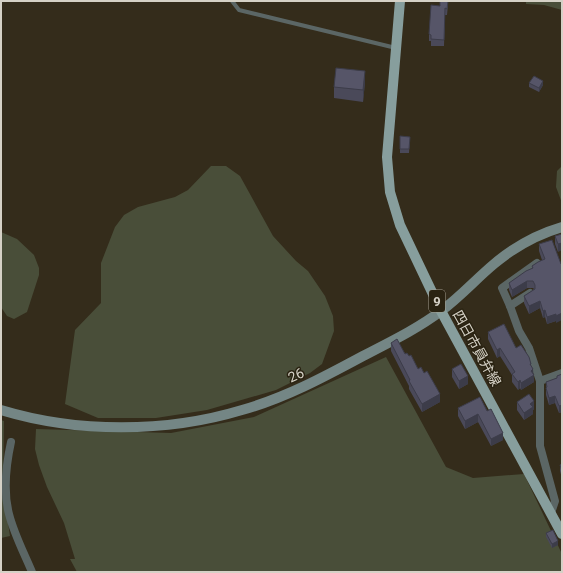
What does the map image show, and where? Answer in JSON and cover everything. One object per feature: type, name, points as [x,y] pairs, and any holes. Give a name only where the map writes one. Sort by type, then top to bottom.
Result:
[{"type":"main road","name":"四日市員弁線","points":[[400,1],[387,158],[390,192],[400,225],[441,311],[562,534]]},
{"type":"street","name":"26","points":[[1,410],[40,420],[91,427],[118,428],[149,426],[210,418],[242,410],[283,396],[318,380],[420,325],[441,311],[496,262],[530,240],[562,227]]},
{"type":"street","points":[[537,263],[502,288],[519,331],[529,348],[540,381],[540,446],[556,501],[551,513]]},
{"type":"street","points":[[510,306],[530,293]]},
{"type":"street","points":[[540,381],[562,373]]},
{"type":"street","points":[[11,442],[7,460],[6,487],[9,513],[32,572]]},
{"type":"lane","points":[[232,1],[238,10],[396,48]]},
{"type":"green space","points":[[526,1],[562,1],[562,10],[544,5],[526,4]]},
{"type":"green space","points":[[211,166],[226,166],[240,176],[273,236],[296,261],[308,271],[325,296],[333,316],[334,331],[322,364],[310,373],[276,390],[207,410],[156,418],[98,418],[65,404],[75,330],[101,303],[101,263],[115,227],[124,215],[138,207],[175,197],[188,190]]},
{"type":"green space","points":[[562,166],[562,203],[556,187],[557,171]]},
{"type":"green space","points":[[1,232],[17,239],[34,255],[39,268],[39,275],[27,312],[14,319],[7,316],[1,307]]},
{"type":"green space","points":[[386,357],[446,467],[473,478],[524,474],[562,554],[562,572],[77,572],[70,559],[75,559],[64,523],[47,487],[39,465],[35,449],[36,429],[171,433],[254,417]]},
{"type":"green space","points":[[1,420],[4,421],[3,488],[10,536],[1,538]]},
{"type":"building","points":[[440,1],[448,1],[447,9],[445,8],[444,40],[431,39],[431,35],[429,34],[431,5],[440,6]]},
{"type":"building","points":[[336,68],[365,71],[363,90],[334,87]]},
{"type":"building","points":[[534,76],[543,81],[539,88],[529,83]]},
{"type":"building","points":[[400,136],[410,137],[409,149],[400,149]]},
{"type":"building","points":[[562,234],[562,243],[558,244],[555,236]]},
{"type":"building","points":[[552,240],[561,264],[562,263],[562,313],[556,316],[556,314],[547,317],[545,310],[543,311],[540,301],[529,306],[524,296],[535,289],[533,281],[527,281],[512,290],[509,283],[533,268],[532,266],[538,262],[545,259],[539,244]]},
{"type":"building","points":[[504,324],[516,348],[521,345],[529,357],[530,364],[533,369],[531,371],[534,375],[521,383],[520,380],[518,382],[512,374],[515,372],[500,348],[497,350],[488,332]]},
{"type":"building","points":[[397,339],[405,354],[407,353],[409,356],[411,355],[418,369],[421,367],[424,373],[427,371],[440,394],[422,404],[391,343]]},
{"type":"building","points":[[461,364],[468,376],[459,381],[452,369]]},
{"type":"building","points":[[562,374],[562,405],[559,406],[555,396],[549,398],[546,382],[557,378],[557,376]]},
{"type":"building","points":[[529,394],[534,401],[530,404],[533,407],[524,413],[517,402]]},
{"type":"building","points":[[480,397],[487,411],[491,409],[503,433],[491,439],[478,414],[465,421],[458,408]]},
{"type":"building","points":[[553,530],[558,541],[552,544],[546,533]]}]
